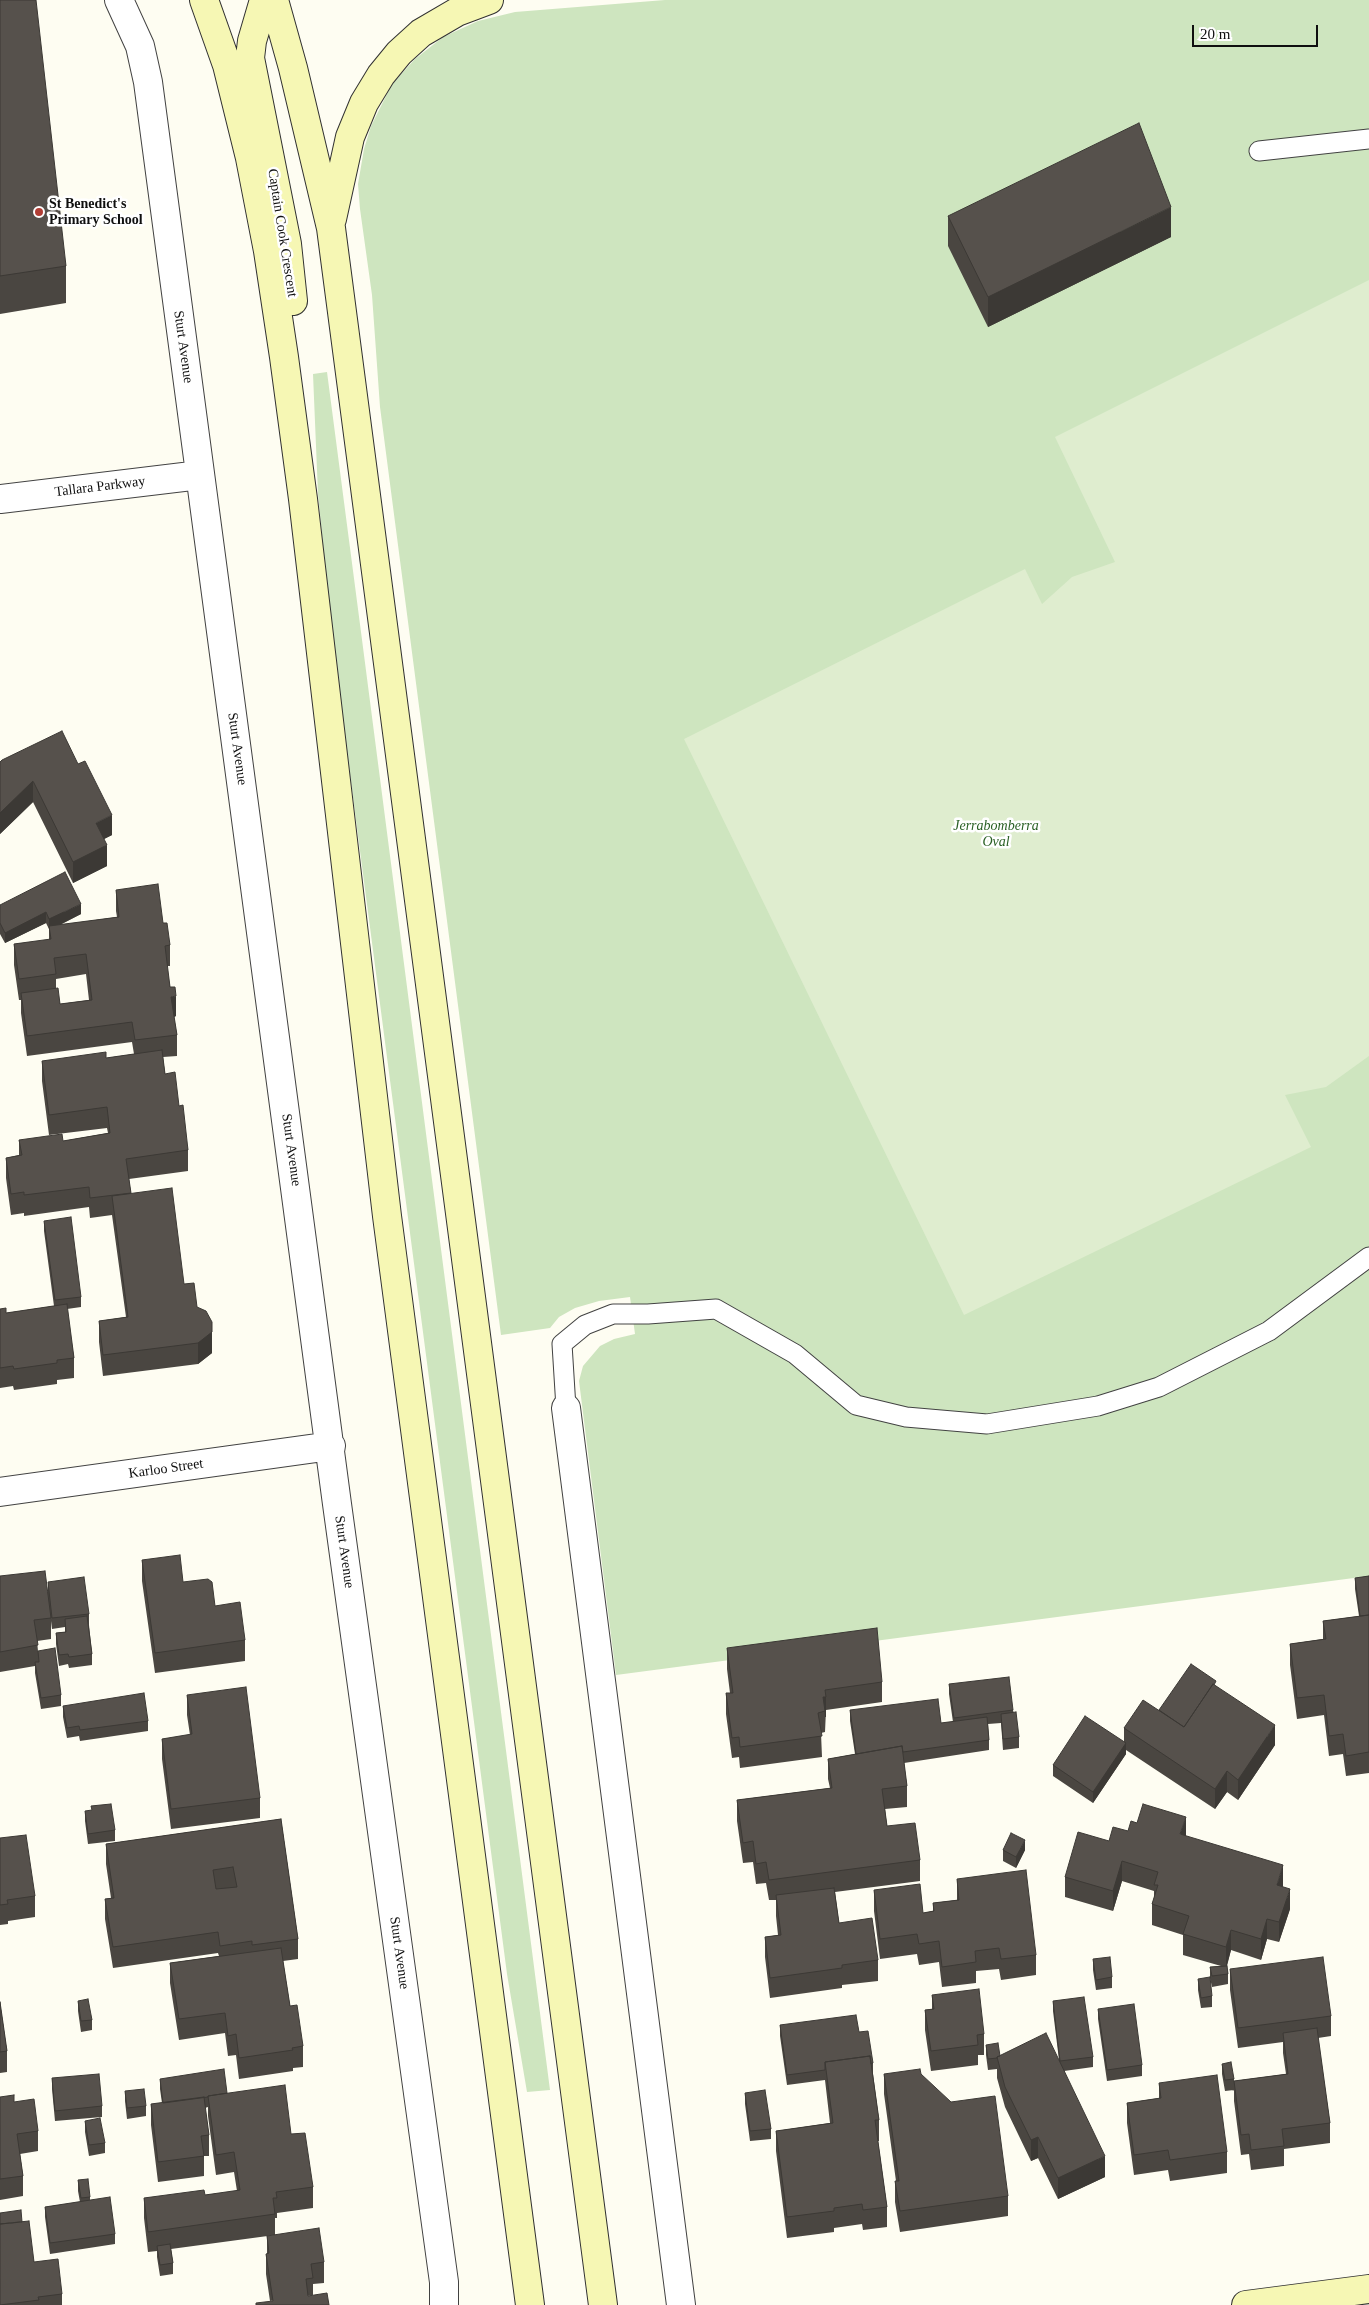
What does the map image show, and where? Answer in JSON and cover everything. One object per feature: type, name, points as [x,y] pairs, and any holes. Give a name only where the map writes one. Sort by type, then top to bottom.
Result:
[{"type":"main road","points":[[204,0],[227,65],[250,158],[269,261],[303,499],[387,1216],[530,2305]]},
{"type":"main road","name":"Captain Cook Crescent","points":[[264,0],[252,41],[250,58],[285,235],[291,277],[303,499]]},
{"type":"main road","points":[[274,0],[293,68],[331,228],[603,2305]]},
{"type":"main road","points":[[331,228],[350,137],[364,103],[381,75],[399,53],[421,33],[457,12],[489,0]]},
{"type":"main road","points":[[1246,2305],[1369,2290]]},
{"type":"street","name":"Sturt Avenue","points":[[120,0],[140,46],[148,82],[331,1446],[337,1504],[444,2282],[444,2305]]},
{"type":"street","name":"Tallara Parkway","points":[[0,499],[200,475]]},
{"type":"street","points":[[566,1408],[681,2305]]},
{"type":"street","name":"Karloo Street","points":[[0,1492],[331,1446]]},
{"type":"lane","points":[[1259,151],[1369,139]]},
{"type":"lane","points":[[566,1408],[562,1344],[585,1325],[613,1314],[648,1314],[716,1309],[795,1354],[856,1405],[906,1417],[987,1424],[1098,1406],[1159,1387],[1269,1331],[1369,1257]]},
{"type":"green space","points":[[665,0],[1369,0],[1369,1576],[616,1675],[579,1381],[583,1366],[600,1346],[614,1339],[635,1334],[630,1297],[599,1301],[575,1308],[559,1317],[550,1328],[501,1335],[380,407],[372,295],[358,184],[364,149],[371,126],[392,84],[415,59],[443,37],[478,21],[515,12]]},
{"type":"green space","name":"Jerrabomberra Oval","points":[[1369,280],[1369,1056],[1326,1087],[1285,1095],[1311,1147],[964,1315],[684,739],[1025,569],[1042,604],[1072,577],[1115,562],[1055,437]]},
{"type":"green space","points":[[327,372],[550,2090],[527,2092],[507,1974],[332,637],[318,494],[313,374]]},
{"type":"building","points":[[0,0],[36,0],[66,266],[0,276]]},
{"type":"building","points":[[1139,123],[1171,207],[988,297],[948,216]]},
{"type":"building","points":[[62,731],[78,764],[85,761],[112,815],[96,823],[107,845],[73,862],[33,781],[0,813],[0,762]]},
{"type":"building","points":[[65,872],[81,904],[49,919],[46,912],[5,933],[0,923],[0,905]]},
{"type":"building","points":[[158,884],[163,923],[167,923],[170,945],[165,946],[170,987],[175,987],[176,996],[171,997],[177,1035],[135,1040],[132,1022],[27,1036],[21,993],[58,988],[60,1004],[92,1000],[86,954],[54,958],[56,974],[19,979],[14,944],[51,939],[49,926],[119,917],[116,890]]},
{"type":"building","points":[[162,1050],[165,1074],[175,1072],[179,1106],[183,1105],[188,1150],[126,1159],[131,1193],[90,1198],[89,1187],[24,1195],[24,1192],[11,1194],[6,1158],[22,1155],[19,1140],[62,1134],[63,1141],[110,1133],[107,1107],[49,1115],[42,1061],[106,1052],[106,1058]]},
{"type":"building","points":[[172,1188],[184,1284],[194,1283],[197,1307],[206,1311],[212,1322],[212,1332],[198,1343],[103,1355],[99,1321],[128,1317],[112,1196]]},
{"type":"building","points":[[71,1217],[81,1297],[55,1300],[44,1221]]},
{"type":"building","points":[[67,1304],[74,1358],[57,1360],[57,1363],[14,1369],[13,1366],[0,1368],[0,1309],[6,1308],[6,1313]]},
{"type":"building","points":[[180,1555],[183,1582],[208,1579],[212,1582],[215,1606],[240,1602],[245,1640],[155,1653],[142,1560]]},
{"type":"building","points":[[45,1571],[51,1618],[34,1620],[38,1645],[0,1652],[0,1576]]},
{"type":"building","points":[[1369,1576],[1369,1615],[1360,1616],[1355,1578]]},
{"type":"building","points":[[84,1577],[89,1614],[52,1618],[48,1582]]},
{"type":"building","points":[[1369,1615],[1369,1752],[1346,1756],[1343,1734],[1329,1736],[1324,1695],[1297,1698],[1290,1644],[1326,1639],[1323,1621]]},
{"type":"building","points":[[87,1616],[92,1654],[69,1657],[68,1654],[59,1655],[56,1633],[66,1632],[65,1619]]},
{"type":"building","points":[[877,1628],[882,1682],[825,1690],[826,1697],[823,1697],[825,1711],[818,1713],[822,1736],[740,1747],[739,1737],[732,1738],[726,1693],[733,1693],[727,1648]]},
{"type":"building","points":[[55,1648],[61,1695],[41,1698],[35,1662],[39,1662],[38,1651]]},
{"type":"building","points":[[1191,1664],[1216,1681],[1184,1727],[1159,1710]]},
{"type":"building","points":[[1009,1677],[1013,1710],[954,1718],[949,1684]]},
{"type":"building","points":[[1213,1684],[1275,1725],[1238,1780],[1227,1771],[1215,1789],[1124,1728],[1143,1700],[1184,1727]]},
{"type":"building","points":[[246,1687],[260,1798],[171,1809],[162,1739],[192,1734],[187,1695]]},
{"type":"building","points":[[144,1693],[148,1721],[80,1730],[79,1726],[67,1728],[63,1706]]},
{"type":"building","points":[[938,1699],[941,1723],[987,1717],[989,1740],[903,1752],[902,1746],[856,1754],[850,1710]]},
{"type":"building","points":[[1016,1712],[1019,1737],[1003,1739],[1001,1714]]},
{"type":"building","points":[[1085,1716],[1126,1743],[1093,1792],[1053,1765]]},
{"type":"building","points":[[902,1746],[907,1786],[882,1789],[887,1826],[915,1823],[920,1860],[769,1880],[766,1862],[756,1864],[753,1841],[743,1843],[737,1800],[832,1788],[828,1759]]},
{"type":"building","points":[[111,1804],[115,1830],[88,1834],[85,1811],[92,1810],[91,1806]]},
{"type":"building","points":[[1143,1804],[1186,1817],[1180,1834],[1283,1865],[1277,1885],[1290,1889],[1279,1922],[1267,1919],[1261,1939],[1231,1930],[1226,1947],[1183,1934],[1189,1916],[1152,1904],[1158,1885],[1154,1885],[1158,1872],[1122,1861],[1113,1891],[1065,1877],[1078,1832],[1109,1841],[1113,1827],[1128,1831],[1131,1821],[1137,1823]]},
{"type":"building","points":[[281,1819],[298,1939],[252,1945],[252,1941],[220,1946],[218,1932],[113,1947],[105,1899],[114,1898],[106,1844]],"holes":[[[233,1867],[237,1887],[216,1889],[213,1870]]]},
{"type":"building","points":[[1011,1833],[1025,1840],[1016,1857],[1003,1850]]},
{"type":"building","points":[[26,1835],[35,1896],[7,1900],[8,1904],[0,1905],[0,1838]]},
{"type":"building","points":[[1026,1870],[1036,1955],[1001,1959],[999,1948],[975,1951],[976,1962],[942,1967],[939,1941],[919,1944],[917,1934],[880,1939],[874,1890],[920,1884],[923,1913],[934,1911],[933,1903],[959,1900],[957,1879]]},
{"type":"building","points":[[834,1888],[839,1923],[872,1918],[878,1960],[842,1965],[842,1968],[770,1978],[765,1937],[781,1935],[776,1895]]},
{"type":"building","points":[[281,1948],[290,2006],[297,2005],[303,2046],[292,2048],[293,2050],[239,2058],[236,2034],[228,2036],[225,2013],[179,2019],[170,1963]]},
{"type":"building","points":[[1110,1957],[1112,1977],[1096,1980],[1093,1959]]},
{"type":"building","points":[[1323,1957],[1331,2016],[1238,2028],[1230,1969]]},
{"type":"building","points":[[1227,1966],[1228,1974],[1212,1976],[1210,1967]]},
{"type":"building","points":[[1210,1977],[1212,1996],[1201,1998],[1198,1979]]},
{"type":"building","points":[[979,1989],[984,2034],[977,2035],[978,2045],[931,2051],[925,2010],[934,2009],[932,1995]]},
{"type":"building","points":[[1084,1997],[1093,2057],[1060,2061],[1053,2001]]},
{"type":"building","points":[[88,1999],[92,2020],[81,2021],[78,2001]]},
{"type":"building","points":[[0,2002],[7,2051],[0,2052]]},
{"type":"building","points":[[1134,2004],[1142,2065],[1107,2070],[1098,2009]]},
{"type":"building","points":[[856,2015],[859,2032],[868,2031],[873,2063],[871,2064],[870,2056],[825,2062],[825,2070],[787,2075],[780,2025]]},
{"type":"building","points":[[1317,2028],[1330,2123],[1282,2129],[1284,2146],[1251,2150],[1249,2134],[1241,2135],[1234,2081],[1288,2074],[1283,2033]]},
{"type":"building","points":[[1046,2033],[1105,2156],[1058,2178],[1038,2137],[1031,2140],[1005,2087],[997,2057]]},
{"type":"building","points":[[998,2043],[1000,2056],[988,2059],[986,2045]]},
{"type":"building","points":[[870,2056],[879,2120],[875,2120],[887,2207],[863,2210],[862,2204],[834,2208],[834,2211],[787,2217],[776,2131],[833,2123],[825,2062]]},
{"type":"building","points":[[1231,2062],[1234,2079],[1225,2080],[1222,2064]]},
{"type":"building","points":[[224,2069],[227,2093],[163,2103],[160,2079]]},
{"type":"building","points":[[920,2069],[921,2074],[951,2102],[995,2096],[1008,2196],[900,2211],[895,2181],[899,2181],[884,2074]]},
{"type":"building","points":[[99,2074],[102,2106],[55,2111],[52,2078]]},
{"type":"building","points":[[1217,2075],[1227,2152],[1170,2160],[1168,2150],[1134,2155],[1127,2103],[1161,2098],[1159,2083]]},
{"type":"building","points":[[285,2085],[291,2134],[305,2133],[313,2187],[276,2192],[277,2198],[273,2198],[275,2214],[148,2232],[144,2198],[204,2190],[205,2195],[240,2190],[234,2152],[216,2155],[208,2096]]},
{"type":"building","points":[[144,2089],[146,2106],[127,2108],[125,2091]]},
{"type":"building","points":[[765,2090],[771,2129],[750,2131],[745,2093]]},
{"type":"building","points":[[14,2095],[14,2102],[34,2099],[38,2131],[17,2134],[23,2176],[0,2179],[0,2097]]},
{"type":"building","points":[[204,2097],[209,2135],[201,2136],[204,2156],[158,2162],[151,2104]]},
{"type":"building","points":[[100,2118],[105,2143],[89,2145],[85,2121]]},
{"type":"building","points":[[88,2179],[90,2197],[81,2198],[78,2180]]},
{"type":"building","points":[[110,2197],[115,2234],[50,2243],[45,2207]]},
{"type":"building","points":[[21,2210],[22,2222],[0,2224],[0,2213]]},
{"type":"building","points":[[29,2221],[34,2262],[58,2259],[62,2294],[38,2297],[39,2300],[0,2305],[0,2224]]},
{"type":"building","points":[[319,2228],[324,2262],[311,2264],[313,2278],[306,2279],[308,2296],[327,2293],[329,2305],[256,2305],[256,2303],[273,2301],[266,2254],[269,2253],[267,2236]]},
{"type":"building","points":[[170,2244],[173,2263],[160,2265],[157,2246]]},
{"type":"place","name":"St Benedict's Primary School","points":[[39,212]]}]
